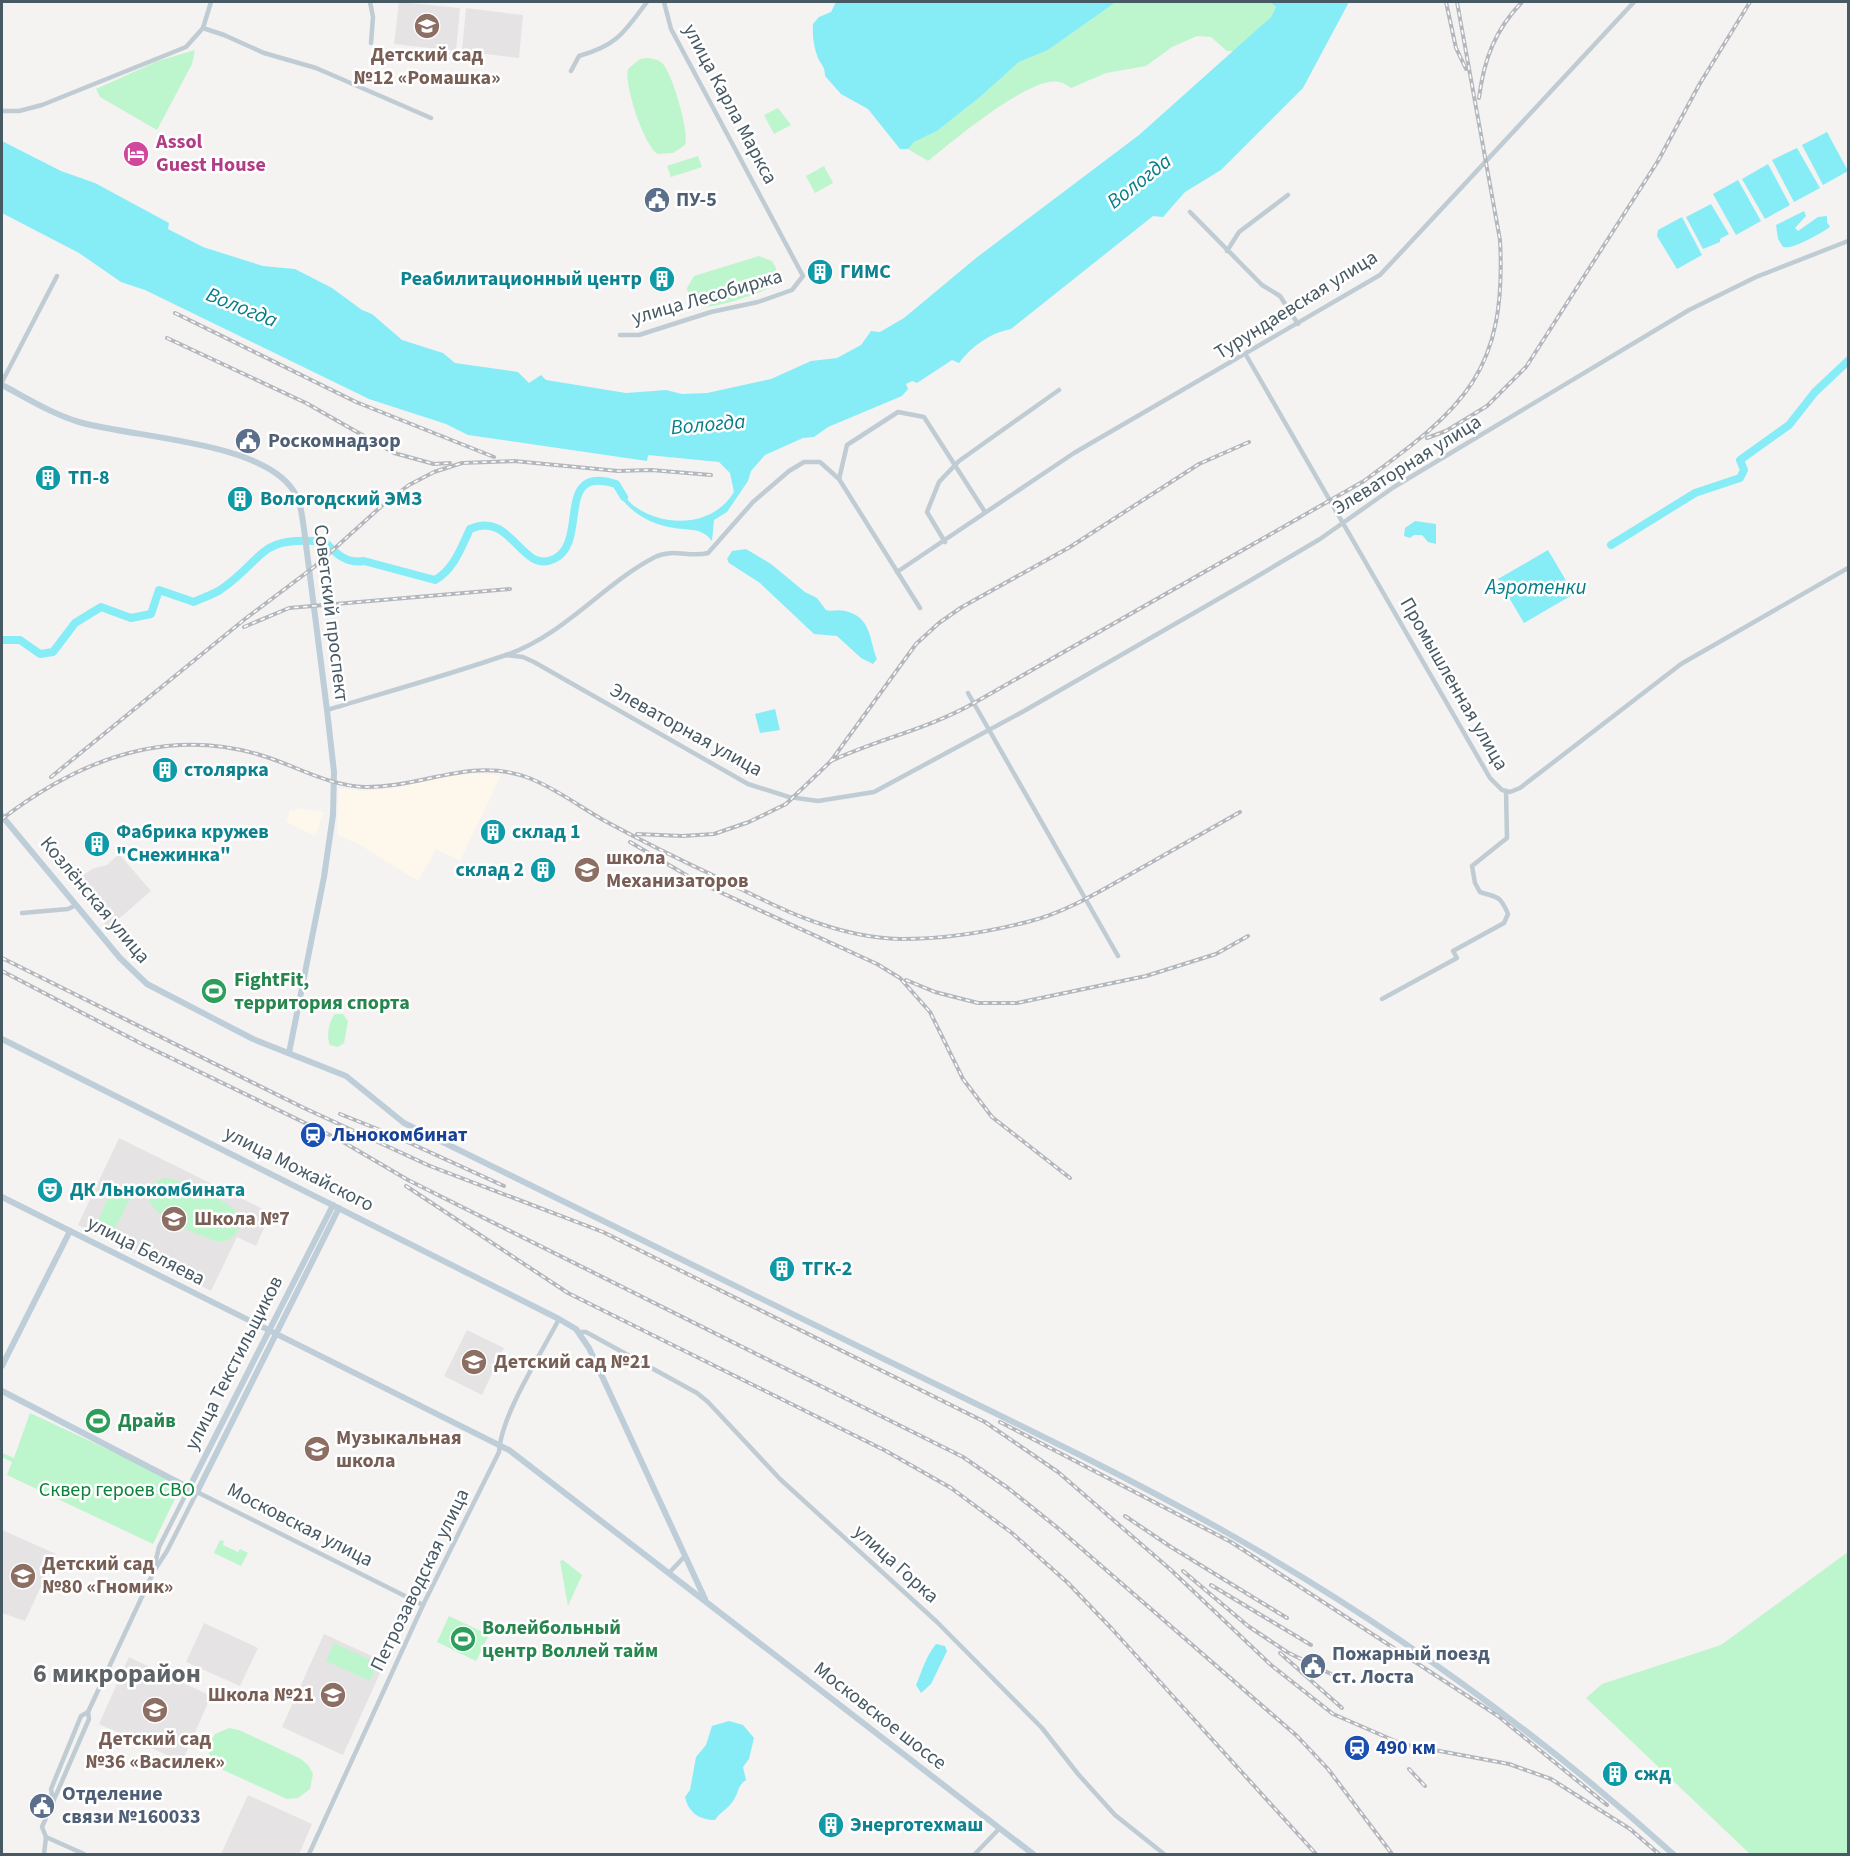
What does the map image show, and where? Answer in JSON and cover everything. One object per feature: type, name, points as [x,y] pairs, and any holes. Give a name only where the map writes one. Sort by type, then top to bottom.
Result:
[{"type":"street","points":[[2,111],[19,111],[91,88],[186,47],[203,28],[211,2]]},
{"type":"street","points":[[370,2],[373,17],[371,43]]},
{"type":"street","points":[[571,71],[579,56],[610,45],[647,2]]},
{"type":"street","name":"улица Карла Маркса","points":[[664,2],[671,29],[774,219]]},
{"type":"street","name":"Турундаевская улица","points":[[897,572],[945,542],[985,512],[1074,453],[1380,275],[1634,2]]},
{"type":"street","points":[[203,28],[224,34],[264,53],[316,68],[431,118]]},
{"type":"street","points":[[1227,251],[1239,232],[1288,195]]},
{"type":"street","points":[[1190,212],[1262,285],[1280,296],[1298,324]]},
{"type":"street","name":"улица Лесобиржа","points":[[620,334],[639,334],[792,290],[803,276],[774,219]]},
{"type":"street","name":"Элеваторная улица","points":[[506,655],[523,657],[534,662],[740,780],[796,799],[838,799],[874,792],[1246,583],[1343,524],[1394,487],[1689,310],[1756,277],[1848,241]]},
{"type":"street","points":[[2,383],[57,276]]},
{"type":"street","name":"Промышленная улица","points":[[1245,355],[1485,770],[1495,786],[1506,791],[1520,788],[1681,664],[1848,568]]},
{"type":"street","name":"Советский проспект","points":[[2,383],[50,411],[81,423],[222,451],[245,458],[277,475],[293,490],[300,505],[334,783],[332,830],[289,1049]]},
{"type":"street","points":[[945,542],[927,513],[939,482],[956,465],[1059,390]]},
{"type":"street","points":[[839,479],[847,445],[898,412],[924,417],[985,512]]},
{"type":"street","points":[[327,711],[506,655],[538,640],[654,558],[677,551],[697,556],[708,553],[753,502],[789,471],[804,462],[820,462],[839,479],[920,608]]},
{"type":"street","points":[[968,693],[1071,870],[1096,922],[1118,956]]},
{"type":"street","points":[[1382,999],[1456,958],[1453,951],[1504,923],[1508,914],[1502,901],[1495,894],[1480,892],[1475,883],[1472,866],[1507,838],[1506,791]]},
{"type":"street","name":"Козлёнская улица","points":[[2,816],[120,958],[147,984],[192,1010],[266,1044],[289,1049],[346,1076],[404,1123],[1050,1441],[1234,1537],[1404,1642],[1470,1688],[1583,1777],[1673,1854]]},
{"type":"street","points":[[22,913],[68,909],[76,905]]},
{"type":"street","name":"улица Можайского","points":[[2,1039],[559,1319],[579,1332]]},
{"type":"street","name":"улица Беляева","points":[[2,1197],[499,1445]]},
{"type":"street","name":"улица Текстильщиков","points":[[44,1854],[45,1837],[42,1827],[89,1719],[88,1712],[154,1570],[167,1551],[197,1492],[336,1206]]},
{"type":"street","points":[[2,1366],[70,1231]]},
{"type":"street","name":"Петрозаводская улица","points":[[309,1854],[423,1605],[495,1459],[518,1398],[559,1319]]},
{"type":"street","name":"Московское шоссе","points":[[579,1332],[707,1602]]},
{"type":"street","name":"улица Горка","points":[[579,1332],[586,1332],[697,1393],[708,1402],[780,1479],[937,1622],[1034,1720],[1115,1815],[1164,1854]]},
{"type":"street","name":"улица Текстильщиков","points":[[154,1570],[159,1547],[273,1333]]},
{"type":"street","name":"Московская улица","points":[[2,1391],[423,1605]]},
{"type":"street","name":"Московское шоссе","points":[[499,1445],[531,1466],[998,1830],[1033,1854]]},
{"type":"street","points":[[159,1547],[167,1551]]},
{"type":"street","points":[[669,1573],[685,1556]]},
{"type":"street","points":[[975,1854],[998,1830]]},
{"type":"street","points":[[45,1837],[84,1854]]},
{"type":"shaded area","name":"Детский сад №12 «Ромашка»","points":[[399,2],[460,8],[456,51],[394,44]]},
{"type":"shaded area","points":[[466,8],[523,15],[519,58],[462,51]]},
{"type":"shaded area","points":[[463,773],[501,775],[460,861],[436,849],[418,881],[357,843],[337,835],[339,788],[363,791],[392,788]]},
{"type":"shaded area","points":[[296,808],[324,812],[315,836],[286,822],[290,810],[294,811]]},
{"type":"shaded area","points":[[119,854],[151,891],[108,928],[71,884],[92,869],[107,865]]},
{"type":"shaded area","name":"Школа №7","points":[[119,1138],[271,1213],[256,1246],[237,1237],[211,1291],[78,1225]]},
{"type":"shaded area","name":"Детский сад №21","points":[[467,1330],[504,1348],[482,1395],[444,1376]]},
{"type":"shaded area","name":"Детский сад №80 «Гномик»","points":[[2,1530],[56,1554],[25,1621],[2,1613]]},
{"type":"shaded area","points":[[204,1623],[258,1648],[240,1686],[186,1662]]},
{"type":"shaded area","name":"Школа №21","points":[[324,1634],[385,1662],[343,1755],[282,1727]]},
{"type":"shaded area","name":"Детский сад №36 «Василек»","points":[[129,1657],[211,1696],[182,1762],[99,1724]]},
{"type":"shaded area","points":[[248,1795],[312,1824],[299,1854],[221,1854]]},
{"type":"green space","points":[[1116,2],[1270,2],[1276,7],[1271,17],[1234,51],[1227,51],[1211,37],[1197,36],[1172,47],[1146,66],[1106,73],[1071,88],[1059,82],[1046,83],[1029,89],[991,112],[928,161],[908,149],[914,142],[937,131],[1019,62],[1048,50]]},
{"type":"green space","points":[[195,50],[192,64],[157,130],[100,97],[96,89],[158,61]]},
{"type":"green space","points":[[648,58],[662,63],[671,78],[679,103],[686,138],[685,145],[673,153],[658,154],[653,149],[641,128],[632,101],[628,69],[640,59]]},
{"type":"green space","points":[[778,108],[791,125],[774,134],[764,115]]},
{"type":"green space","points":[[698,156],[702,167],[671,177],[667,166]]},
{"type":"green space","points":[[824,166],[833,183],[815,193],[806,176]]},
{"type":"green space","points":[[759,256],[772,261],[776,268],[775,282],[769,288],[711,306],[702,307],[691,302],[687,288],[694,276]]},
{"type":"green space","points":[[335,1014],[343,1014],[348,1021],[344,1043],[338,1047],[330,1045],[328,1038],[330,1024]]},
{"type":"green space","points":[[166,1178],[202,1191],[235,1210],[239,1224],[235,1235],[228,1240],[216,1241],[185,1229],[163,1216],[149,1200],[149,1192],[155,1182]]},
{"type":"green space","points":[[117,1188],[131,1197],[114,1230],[100,1224],[98,1220],[112,1190]]},
{"type":"green space","name":"Сквер героев СВО","points":[[30,1413],[182,1484],[153,1544],[7,1475],[12,1462],[2,1457],[2,1453],[14,1458]]},
{"type":"green space","points":[[220,1540],[224,1541],[223,1545],[238,1552],[240,1549],[248,1553],[241,1566],[214,1553]]},
{"type":"green space","points":[[1848,1552],[1848,1854],[1750,1854],[1586,1698],[1602,1684],[1721,1645]]},
{"type":"green space","points":[[563,1560],[582,1575],[568,1606],[560,1561]]},
{"type":"green space","name":"Волейбольный центр Воллей тайм","points":[[449,1616],[489,1635],[476,1661],[437,1642]]},
{"type":"green space","points":[[334,1643],[378,1663],[370,1681],[326,1661]]},
{"type":"green space","points":[[229,1728],[239,1730],[301,1759],[313,1774],[310,1789],[298,1798],[287,1799],[221,1769],[213,1762],[209,1753],[210,1743],[215,1734]]},
{"type":"water","points":[[836,2],[1116,2],[1048,50],[1019,62],[937,131],[914,142],[908,149],[900,149],[868,109],[841,94],[825,76],[824,68],[814,46],[813,24],[819,17],[831,12]]},
{"type":"water","name":"Вологда","points":[[1270,2],[1349,2],[1303,88],[1221,170],[1185,192],[1163,217],[1153,216],[1011,329],[982,341],[959,363],[952,360],[917,383],[912,381],[906,384],[908,389],[902,396],[828,427],[814,437],[803,438],[765,455],[751,471],[748,481],[727,512],[714,520],[712,541],[704,533],[657,524],[640,516],[626,504],[617,489],[634,506],[660,518],[688,520],[701,518],[725,504],[734,492],[730,473],[719,462],[648,455],[647,461],[468,435],[446,424],[369,399],[145,290],[121,282],[79,253],[2,213],[2,141],[61,171],[95,183],[169,223],[168,229],[203,247],[263,266],[295,269],[332,288],[362,310],[372,314],[402,340],[443,353],[455,363],[518,372],[529,383],[541,375],[546,380],[626,393],[666,390],[682,394],[707,393],[771,379],[811,361],[837,358],[861,345],[871,331],[880,332],[904,318],[976,258],[1139,135],[1271,17],[1276,7]]},
{"type":"water","points":[[1827,132],[1848,171],[1823,185],[1802,145]]},
{"type":"water","points":[[1797,148],[1820,188],[1794,202],[1772,160]]},
{"type":"water","points":[[1768,164],[1790,205],[1765,219],[1742,179]]},
{"type":"water","points":[[1738,180],[1761,221],[1736,235],[1713,194]]},
{"type":"water","points":[[1711,204],[1729,234],[1720,239],[1720,242],[1703,249],[1686,217]]},
{"type":"water","points":[[1804,211],[1806,216],[1795,228],[1798,231],[1818,217],[1827,216],[1830,227],[1800,244],[1783,247],[1778,239],[1776,225]]},
{"type":"water","points":[[1682,217],[1702,255],[1677,269],[1657,236],[1658,230]]},
{"type":"water","points":[[1415,521],[1436,524],[1436,544],[1428,542],[1422,535],[1414,535],[1410,538],[1404,536],[1405,528]]},
{"type":"water","points":[[746,549],[771,564],[805,592],[817,598],[826,610],[845,611],[860,618],[868,630],[877,659],[873,664],[861,658],[837,636],[814,634],[760,583],[729,563],[727,559],[732,551]]},
{"type":"water","name":"Аэротенки","points":[[1548,550],[1574,594],[1524,623],[1498,579]]},
{"type":"water","points":[[775,709],[780,730],[760,733],[755,714]]},
{"type":"water","points":[[936,1644],[945,1646],[947,1651],[931,1684],[921,1693],[916,1685]]},
{"type":"water","points":[[729,1721],[743,1725],[754,1738],[749,1759],[743,1767],[746,1780],[731,1804],[715,1820],[704,1819],[692,1811],[685,1797],[690,1790],[696,1757],[706,1745],[712,1726]]},
{"type":"waterway","points":[[1611,545],[1695,493],[1740,478],[1744,470],[1740,460],[1789,425],[1815,392],[1848,361]]},
{"type":"waterway","points":[[2,640],[20,640],[40,654],[53,652],[75,623],[101,607],[131,618],[151,614],[159,590],[194,602],[220,590],[264,552],[286,542],[325,542],[338,554],[352,561],[364,561],[435,580],[452,564],[470,529],[484,525],[506,534],[524,552],[543,562],[554,559],[564,550],[570,537],[578,494],[585,485],[597,481],[616,484],[624,497]]},
{"type":"railway","points":[[1446,2],[1456,48],[1466,69]]},
{"type":"railway","points":[[831,761],[939,720],[974,703],[1364,481],[1428,431],[1453,407],[1472,383],[1486,355],[1496,323],[1500,285],[1500,240],[1457,2]]},
{"type":"railway","points":[[1479,98],[1484,70],[1492,46],[1505,23],[1522,2]]},
{"type":"railway","points":[[1427,438],[1446,431],[1487,406],[1526,367],[1658,161],[1699,85],[1750,2]]},
{"type":"railway","points":[[175,313],[356,402],[494,457]]},
{"type":"railway","points":[[167,338],[306,403],[394,453],[434,464],[450,463]]},
{"type":"railway","points":[[637,834],[682,836],[714,834],[749,822],[786,804],[831,761],[916,644],[939,623],[962,607],[1070,547],[1199,464],[1249,442]]},
{"type":"railway","points":[[51,777],[245,619],[314,567],[385,503],[409,485],[434,472],[462,463],[514,461],[618,471],[651,470],[711,475]]},
{"type":"railway","points":[[244,627],[289,608],[510,589]]},
{"type":"railway","points":[[2,819],[30,799],[90,766],[122,755],[154,748],[187,745],[222,747],[270,758],[337,783],[365,787],[407,783],[467,771],[508,772],[539,782],[633,836],[784,910],[829,927],[853,933],[901,939],[981,932],[1055,913],[1097,893],[1240,812]]},
{"type":"railway","points":[[630,842],[698,882],[877,964],[900,978],[930,1012],[963,1079],[992,1117],[1070,1178]]},
{"type":"railway","points":[[906,980],[935,992],[978,1003],[1017,1003],[1146,976],[1216,954],[1248,936]]},
{"type":"railway","points":[[2,958],[304,1108],[430,1166],[603,1232],[985,1422],[1058,1472],[1171,1570],[1271,1665],[1333,1714],[1402,1744],[1509,1764],[1551,1779],[1630,1829],[1659,1854]]},
{"type":"railway","points":[[2,971],[140,1043],[338,1139],[408,1180],[963,1457],[1008,1488],[1059,1529],[1297,1736],[1328,1769],[1392,1854]]},
{"type":"railway","points":[[340,1114],[504,1186]]},
{"type":"railway","points":[[406,1186],[568,1293],[886,1451],[951,1488],[1012,1533],[1068,1583],[1316,1854]]},
{"type":"railway","points":[[1000,1422],[1231,1542],[1498,1716],[1607,1805]]},
{"type":"railway","points":[[1125,1516],[1287,1618]]},
{"type":"railway","points":[[1183,1571],[1248,1626],[1287,1652],[1331,1674]]},
{"type":"railway","points":[[1211,1585],[1311,1645]]},
{"type":"railway","points":[[1280,1653],[1342,1708]]},
{"type":"railway","points":[[1409,1769],[1425,1786]]},
{"type":"place","name":"Детский сад №12 «Ромашка»","points":[[427,26]]},
{"type":"place","name":"Assol Guest House","points":[[136,154]]},
{"type":"place","name":"ПУ-5","points":[[657,200]]},
{"type":"place","name":"ГИМС","points":[[820,272]]},
{"type":"place","name":"Реабилитационный центр","points":[[662,279]]},
{"type":"place","name":"Роскомнадзор","points":[[248,441]]},
{"type":"place","name":"ТП-8","points":[[48,478]]},
{"type":"place","name":"Вологодский ЭМЗ","points":[[240,499]]},
{"type":"place","name":"столярка","points":[[165,770]]},
{"type":"place","name":"склад 1","points":[[493,832]]},
{"type":"place","name":"Фабрика кружев \"Снежинка\"","points":[[97,844]]},
{"type":"place","name":"склад 2","points":[[543,870]]},
{"type":"place","name":"школа Механизаторов","points":[[587,870]]},
{"type":"place","name":"FightFit, территория спорта","points":[[214,991]]},
{"type":"place","name":"Льнокомбинат","points":[[313,1135]]},
{"type":"place","name":"ДК Льнокомбината","points":[[50,1190]]},
{"type":"place","name":"Школа №7","points":[[174,1219]]},
{"type":"place","name":"ТГК-2","points":[[782,1269]]},
{"type":"place","name":"Детский сад №21","points":[[474,1362]]},
{"type":"place","name":"Драйв","points":[[98,1421]]},
{"type":"place","name":"Музыкальная школа","points":[[317,1449]]},
{"type":"place","name":"Детский сад №80 «Гномик»","points":[[23,1576]]},
{"type":"place","name":"Волейбольный центр Воллей тайм","points":[[463,1639]]},
{"type":"place","name":"Пожарный поезд ст. Лоста","points":[[1313,1666]]},
{"type":"place","name":"Школа №21","points":[[333,1695]]},
{"type":"place","name":"Детский сад №36 «Василек»","points":[[155,1710]]},
{"type":"place","name":"490 км","points":[[1357,1748]]},
{"type":"place","name":"сжд","points":[[1615,1774]]},
{"type":"place","name":"Отделение связи №160033","points":[[42,1806]]},
{"type":"place","name":"Энерготехмаш","points":[[831,1825]]},
{"type":"district","name":"6 микрорайон","points":[[117,1673]]}]
